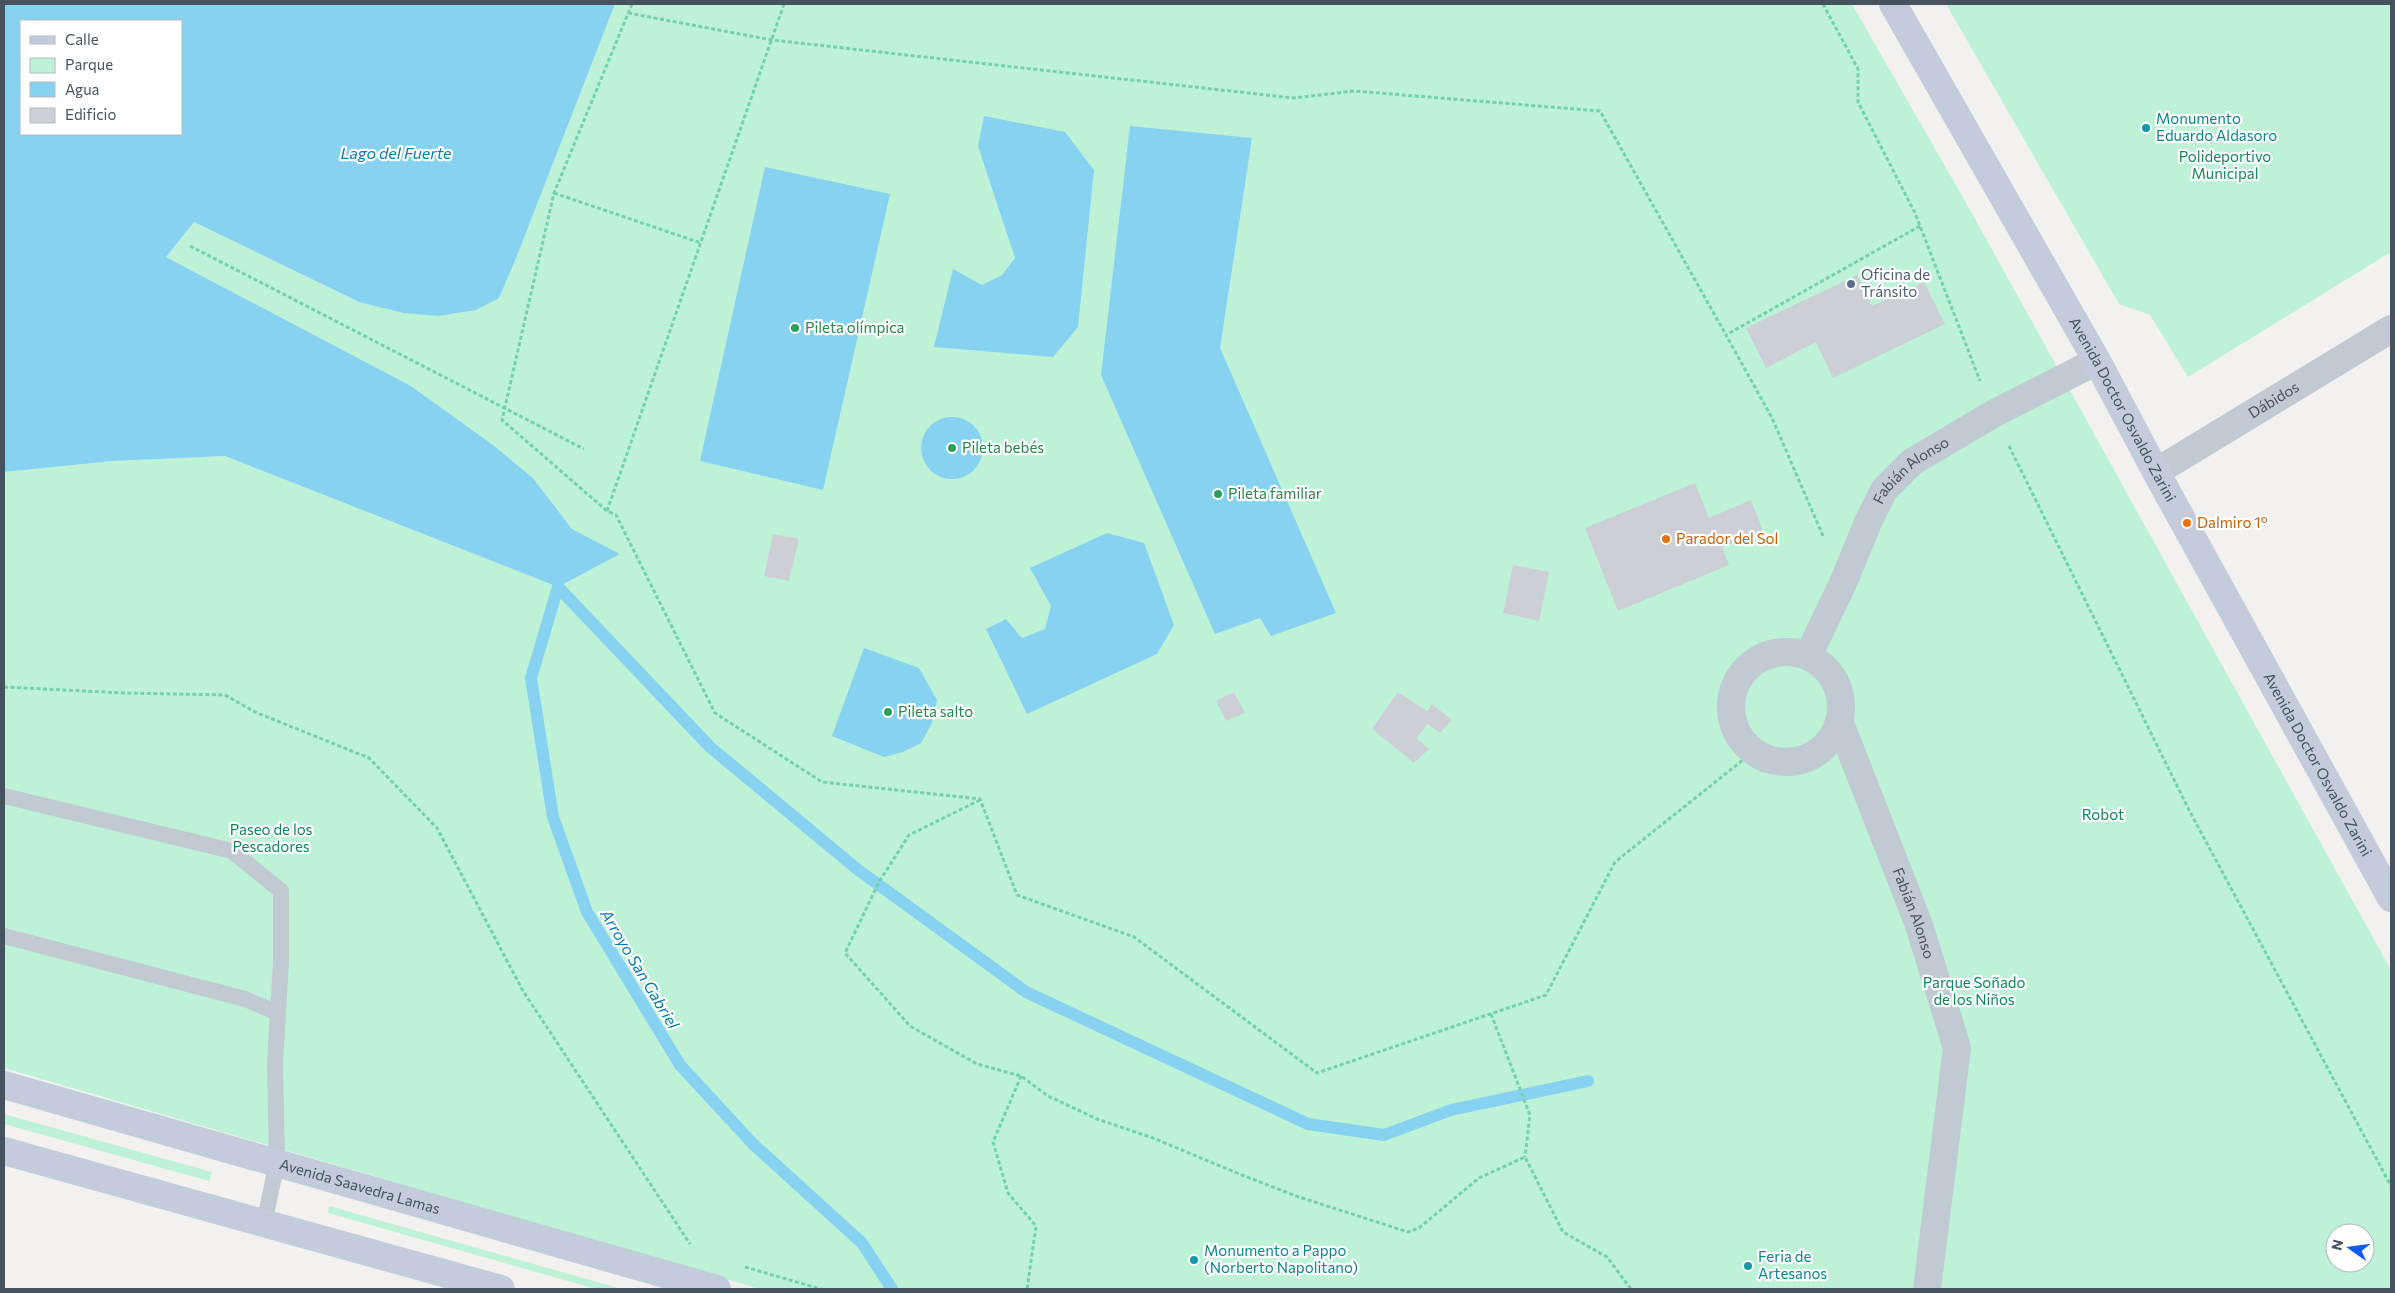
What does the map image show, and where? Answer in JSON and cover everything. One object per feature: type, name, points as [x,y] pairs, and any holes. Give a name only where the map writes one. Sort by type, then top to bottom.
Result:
[{"type":"main road","name":"Avenida Doctor Osvaldo Zarini","points":[[1893,4],[2097,361],[2156,472],[2391,898]]},
{"type":"main road","name":"Avenida Saavedra Lamas","points":[[4,1085],[717,1289]]},
{"type":"main road","points":[[4,1152],[501,1289]]},
{"type":"street","name":"Dábidos","points":[[2156,472],[2391,330]]},
{"type":"street","name":"Fabián Alonso","points":[[1808,656],[1884,490],[1912,462],[1993,414],[2097,361]]},
{"type":"street","name":"Fabián Alonso","points":[[1840,723],[1827,746],[1804,761],[1777,763],[1753,752],[1736,731],[1730,705],[1738,680],[1756,660],[1782,652],[1808,656],[1830,672],[1841,696],[1840,723],[1919,925],[1957,1048],[1927,1289]]},
{"type":"lane","points":[[4,796],[232,851],[281,891],[281,962],[275,1063],[277,1162],[264,1224]]},
{"type":"lane","points":[[4,936],[245,999],[278,1013]]},
{"type":"path","points":[[632,4],[554,193],[502,420],[607,511],[616,515],[715,713],[822,782],[980,799]]},
{"type":"path","points":[[607,511],[784,4]]},
{"type":"path","points":[[1822,4],[1858,69],[1858,102],[1920,226],[1993,414],[2189,810],[2391,1186]]},
{"type":"path","points":[[628,13],[772,40],[1293,98],[1354,91],[1600,111],[1772,418],[1843,583]]},
{"type":"path","points":[[554,193],[701,243]]},
{"type":"path","points":[[1726,335],[1920,226]]},
{"type":"path","points":[[190,246],[584,449]]},
{"type":"path","points":[[4,688],[225,695],[255,712],[369,758],[437,828],[523,991],[691,1245]]},
{"type":"path","points":[[980,799],[1017,895],[1134,938],[1318,1073],[1546,995],[1615,862],[1753,752]]},
{"type":"path","points":[[980,799],[909,835],[879,882],[845,953],[910,1026],[977,1064],[1021,1076],[1048,1096],[1097,1119],[1153,1138],[1296,1196],[1408,1232],[1419,1228],[1479,1178],[1525,1157]]},
{"type":"path","points":[[1491,1014],[1517,1076],[1530,1115],[1525,1157],[1563,1232],[1607,1257],[1631,1289]]},
{"type":"path","points":[[1021,1076],[993,1142],[1008,1193],[1036,1226],[1026,1289]]},
{"type":"green space","points":[[615,4],[1852,4],[1969,208],[2391,970],[2391,1289],[760,1289],[4,1068],[4,472],[113,461],[225,456],[558,587],[620,554],[572,529],[533,478],[493,445],[411,386],[166,257],[194,222],[359,302],[403,313],[499,298]]},
{"type":"green space","name":"Polideportivo Municipal","points":[[1946,4],[2391,4],[2391,252],[2188,377],[2150,315],[2119,304]]},
{"type":"green space","points":[[4,1114],[212,1172],[209,1181],[4,1124]]},
{"type":"green space","points":[[329,1206],[622,1289],[596,1289],[328,1213]]},
{"type":"water","name":"Lago del Fuerte","points":[[4,4],[615,4],[499,298],[476,310],[438,316],[403,313],[359,302],[194,222],[166,257],[411,386],[493,445],[533,478],[572,529],[620,554],[558,587],[225,456],[113,461],[4,472]]},
{"type":"water","points":[[984,116],[1065,132],[1094,170],[1078,327],[1053,357],[934,347],[953,269],[982,285],[1002,275],[1015,258],[978,146]]},
{"type":"water","name":"Pileta familiar","points":[[1130,126],[1252,138],[1220,348],[1336,613],[1271,636],[1260,618],[1215,634],[1101,375]]},
{"type":"water","name":"Pileta olímpica","points":[[765,167],[890,194],[823,490],[700,461]]},
{"type":"water","name":"Pileta bebés","points":[[952,417],[964,420],[974,426],[980,436],[983,448],[980,460],[974,470],[964,476],[952,479],[940,476],[930,470],[924,460],[921,448],[924,436],[930,426],[940,420]]},
{"type":"water","points":[[1107,533],[1144,543],[1174,625],[1157,654],[1027,714],[986,629],[1006,619],[1022,638],[1045,629],[1051,606],[1030,568]]},
{"type":"water","name":"Pileta salto","points":[[864,648],[919,668],[937,700],[932,723],[921,743],[903,752],[884,757],[832,736]]},
{"type":"building","points":[[1857,275],[1872,306],[1924,282],[1945,324],[1833,378],[1816,342],[1766,368],[1746,328]]},
{"type":"building","name":"Parador del Sol","points":[[1695,483],[1709,518],[1751,500],[1763,531],[1722,547],[1729,565],[1618,611],[1585,528]]},
{"type":"building","points":[[773,534],[799,539],[789,581],[764,576]]},
{"type":"building","points":[[1513,565],[1549,572],[1539,621],[1503,613]]},
{"type":"building","points":[[1234,692],[1245,713],[1226,721],[1216,701]]},
{"type":"building","points":[[1398,692],[1427,711],[1432,704],[1452,720],[1440,733],[1428,724],[1416,738],[1429,749],[1414,763],[1372,729]]},
{"type":"waterway","points":[[558,587],[710,747],[857,869],[1026,992],[1308,1124],[1384,1135],[1451,1110],[1588,1081]]},
{"type":"waterway","name":"Arroyo San Gabriel","points":[[558,587],[531,678],[553,817],[587,912],[680,1065],[753,1144],[862,1243],[892,1289]]},
{"type":"place","name":"Monumento Eduardo Aldasoro","points":[[2146,128]]},
{"type":"place","name":"Oficina de Tránsito","points":[[1851,284]]},
{"type":"place","name":"Pileta olímpica","points":[[795,328]]},
{"type":"place","name":"Pileta bebés","points":[[952,448]]},
{"type":"place","name":"Pileta familiar","points":[[1218,494]]},
{"type":"place","name":"Dalmiro 1º","points":[[2187,523]]},
{"type":"place","name":"Parador del Sol","points":[[1666,539]]},
{"type":"place","name":"Pileta salto","points":[[888,712]]},
{"type":"place","name":"Monumento a Pappo (Norberto Napolitano)","points":[[1194,1260]]},
{"type":"place","name":"Feria de Artesanos","points":[[1748,1266]]},
{"type":"park label","name":"Robot","points":[[2103,815]]},
{"type":"park label","name":"Paseo de los Pescadores","points":[[271,838]]},
{"type":"park label","name":"Parque Soñado de los Niños","points":[[1974,992]]}]
